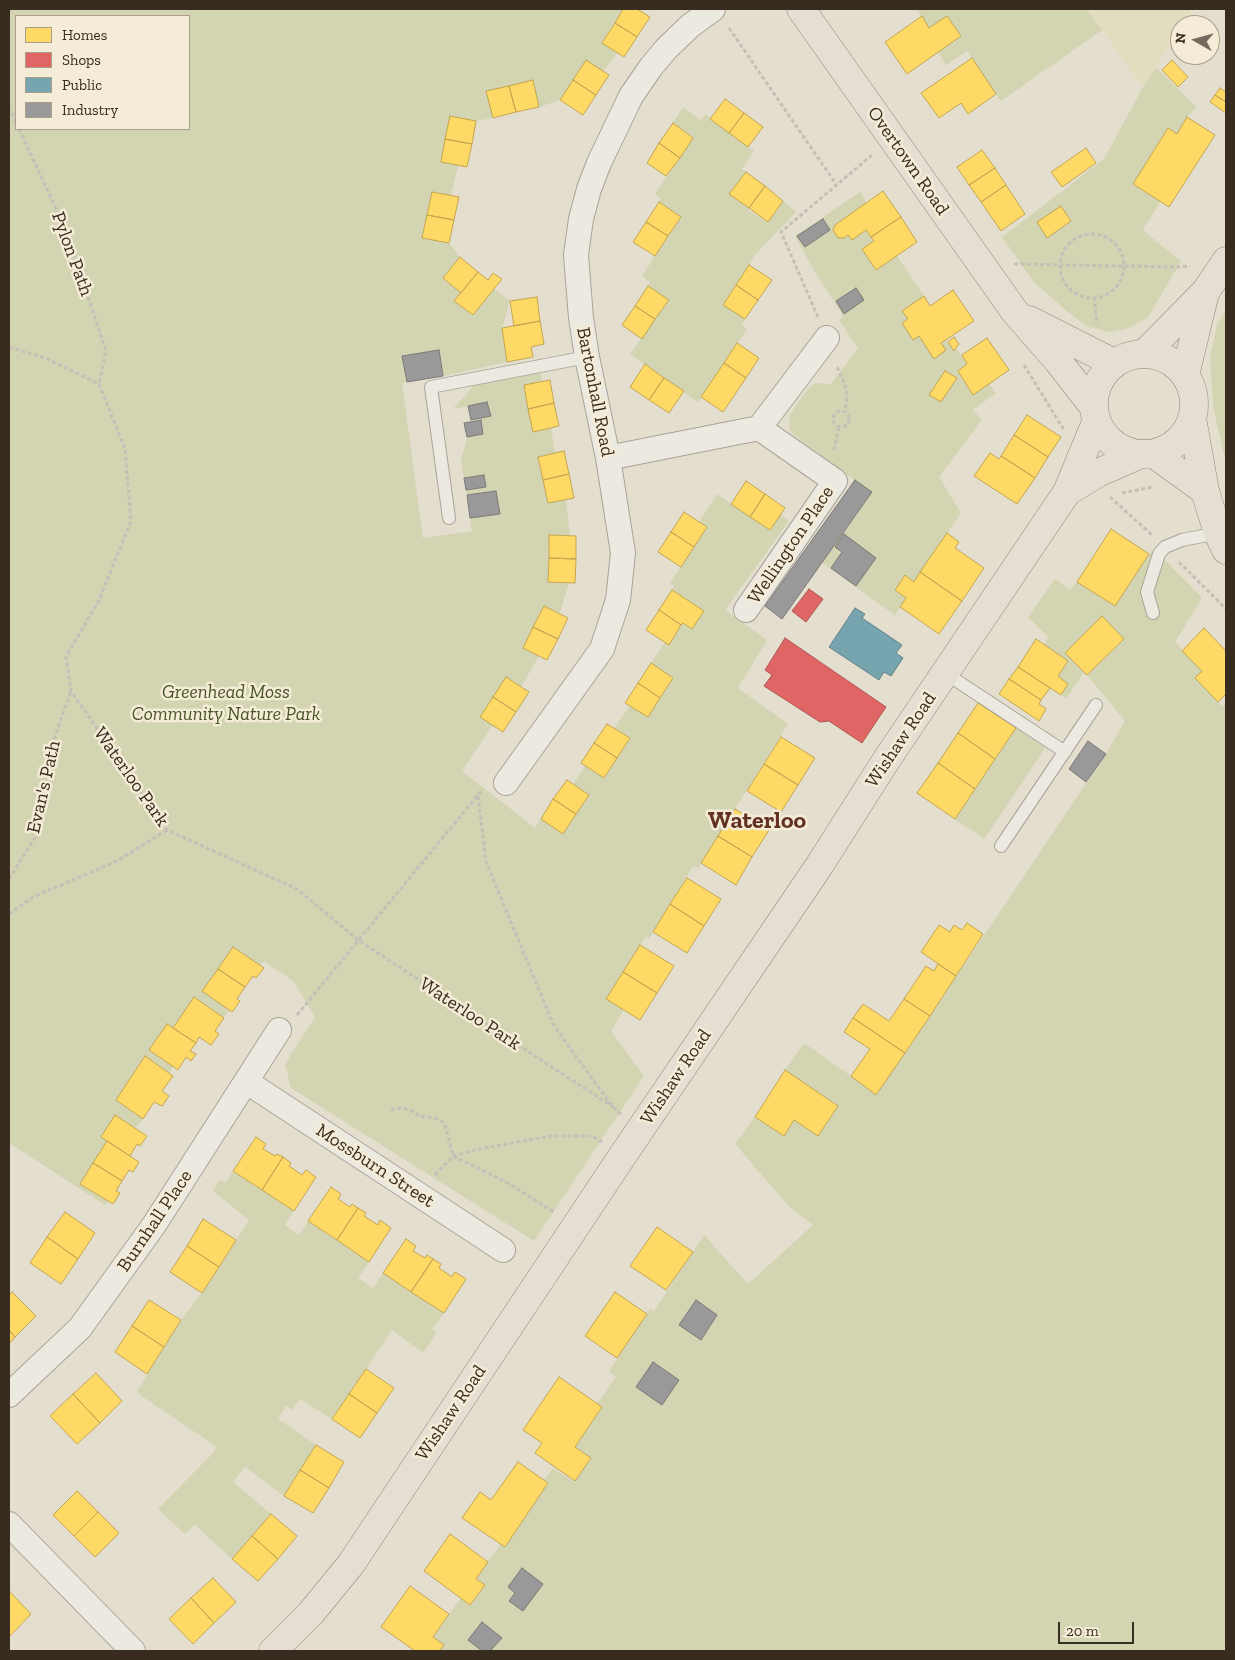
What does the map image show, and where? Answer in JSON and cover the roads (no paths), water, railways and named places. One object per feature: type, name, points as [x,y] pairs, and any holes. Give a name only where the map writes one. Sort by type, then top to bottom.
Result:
[{"type":"main road","name":"Overtown Road","points":[[801,9],[1015,312],[1058,361],[1095,414]]},
{"type":"main road","points":[[1145,353],[1206,291],[1226,262]]},
{"type":"main road","points":[[1185,375],[1206,291]]},
{"type":"main road","name":"Overtown Road","points":[[1015,312],[1114,363]]},
{"type":"main road","points":[[1145,353],[1162,357],[1174,364],[1185,375],[1192,389],[1194,404],[1192,418],[1186,431],[1178,441],[1166,449],[1147,454],[1128,452],[1116,447],[1104,436],[1095,414],[1095,390],[1102,375],[1114,363],[1128,356],[1145,353]]},
{"type":"main road","name":"Wishaw Road","points":[[273,1651],[311,1613],[351,1564],[623,1154],[819,866],[887,759],[1068,492],[1095,414]]},
{"type":"main road","points":[[1192,418],[1205,491],[1222,542]]},
{"type":"main road","points":[[1147,454],[1205,491]]},
{"type":"main road","name":"Wishaw Road","points":[[1068,492],[1098,473],[1147,454]]},
{"type":"street","name":"Bartonhall Road","points":[[506,783],[602,649],[618,600],[623,553],[608,458],[581,318],[576,255],[581,219],[589,189],[599,163],[631,96],[651,67],[666,49],[690,26],[720,17]]},
{"type":"street","points":[[608,458],[759,428],[827,338]]},
{"type":"street","name":"Wellington Place","points":[[746,610],[835,481],[759,428]]},
{"type":"street","name":"Burnhall Place","points":[[9,1395],[80,1328],[154,1225],[280,1030]]},
{"type":"street","name":"Mossburn Street","points":[[246,1082],[503,1250]]},
{"type":"street","points":[[9,1524],[133,1651]]},
{"type":"lane","points":[[449,518],[431,387],[587,356]]},
{"type":"lane","points":[[1152,613],[1148,592],[1159,554],[1164,547],[1182,540],[1222,542]]},
{"type":"lane","points":[[945,673],[1065,752]]},
{"type":"lane","points":[[1001,846],[1096,705]]},
{"type":"district","name":"Waterloo","points":[[757,821]]},
{"type":"park label","name":"Greenhead Moss Community Nature Park","points":[[226,704]]}]
